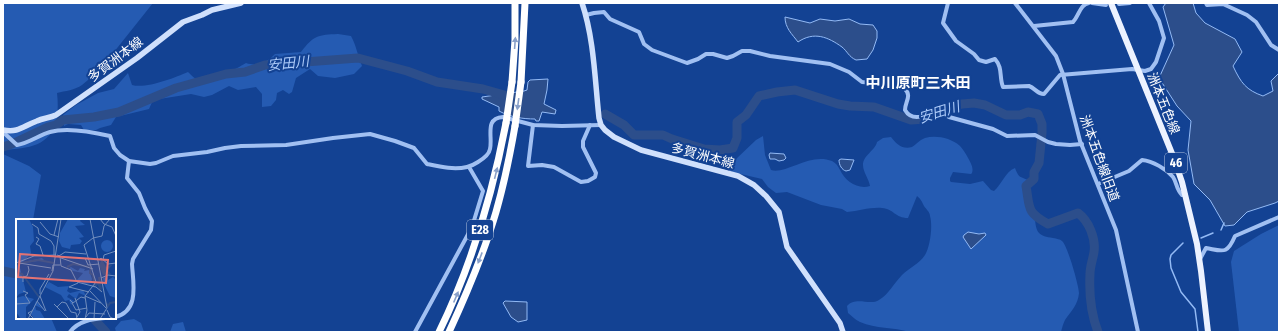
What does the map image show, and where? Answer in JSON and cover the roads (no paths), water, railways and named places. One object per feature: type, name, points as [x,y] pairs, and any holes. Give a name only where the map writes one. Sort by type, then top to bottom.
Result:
[{"type":"highway","name":"E28","points":[[439,332],[463,280],[476,245],[487,210],[499,162],[512,82],[516,3]]},
{"type":"highway","name":"E28","points":[[449,332],[476,268],[496,211],[508,165],[521,82],[525,3]]},
{"type":"main road","name":"多賀洲本線","points":[[3,131],[11,132],[20,130],[36,121],[56,115],[137,58],[183,22],[212,10],[241,3]]},
{"type":"main road","points":[[582,3],[586,15],[594,63],[601,124]]},
{"type":"main road","name":"洲本五色線","points":[[1108,4],[1139,70],[1173,156],[1186,195],[1200,261],[1208,332]]},
{"type":"main road","name":"多賀洲本線","points":[[601,124],[605,130],[614,137],[641,150],[738,176],[754,185],[766,196],[779,212],[787,247],[840,324],[842,332]]},
{"type":"street","points":[[948,3],[943,23],[956,41],[974,54],[979,60],[986,62],[996,59],[998,61],[1003,87],[1029,86],[1033,87],[1039,93],[1044,94],[1058,76],[1063,74],[1132,70],[1146,71],[1151,69],[1156,62],[1164,38],[1159,21],[1150,3]]},
{"type":"street","name":"洲本五色線旧道","points":[[1015,3],[1056,56],[1063,74],[1082,144],[1116,230],[1138,332]]},
{"type":"street","points":[[1034,26],[1073,22],[1082,6],[1085,3],[1089,3]]},
{"type":"street","points":[[1092,3],[1108,4]]},
{"type":"street","points":[[1119,4],[1130,3]]},
{"type":"street","points":[[1206,3],[1207,5],[1223,4],[1247,15],[1256,22],[1271,46],[1279,50]]},
{"type":"street","points":[[586,15],[604,12],[610,19],[639,32],[644,44],[652,50],[687,63],[706,54],[713,54],[726,58],[746,51],[830,64],[849,72],[862,82],[887,84],[905,90],[909,96],[905,110],[910,115],[915,117],[938,112],[949,117],[993,129],[1007,136],[1032,134],[1048,142],[1056,144],[1082,144]]},
{"type":"street","points":[[3,131],[17,145],[56,131],[97,133],[110,136],[114,148],[120,155],[129,161],[150,164],[173,156],[207,152],[225,148],[241,146],[286,145],[370,134],[414,148],[427,164],[453,169],[469,167],[484,159],[490,150],[490,129],[494,120],[499,117],[503,116],[533,125],[562,126],[601,124]]},
{"type":"street","points":[[533,125],[528,166],[542,164],[554,166],[581,182],[588,181],[595,177],[596,173],[583,147],[583,141],[590,125]]},
{"type":"street","points":[[1098,184],[1129,171],[1142,160],[1148,160],[1156,164],[1174,178],[1178,190],[1182,194],[1186,195]]},
{"type":"street","points":[[116,317],[123,315],[129,307],[134,295],[133,259],[151,230],[152,221],[139,193],[127,178],[129,161]]},
{"type":"street","points":[[415,332],[472,227],[483,191],[469,167]]},
{"type":"street","points":[[1200,261],[1206,248],[1217,251],[1225,250],[1231,246],[1235,236],[1279,218]]},
{"type":"street","points":[[70,332],[76,325],[94,319]]},
{"type":"waterway","name":"安田川","points":[[3,147],[48,127],[56,125],[63,120],[94,117],[119,112],[176,88],[226,74],[245,72],[265,65],[358,58],[407,71],[437,82],[483,89],[511,97]]},
{"type":"waterway","name":"安田川","points":[[605,114],[624,125],[634,135],[663,135],[704,149],[720,150],[733,148],[737,138],[737,122],[746,115],[759,96],[777,92],[795,90],[838,104],[874,107],[911,120],[925,119],[944,108],[974,103],[985,105],[1006,115],[1020,115],[1028,112],[1038,114],[1042,124],[1039,163],[1034,172],[1034,179],[1026,186],[1030,209],[1032,213],[1048,224],[1078,213],[1088,225],[1094,242],[1094,252],[1090,271],[1090,296],[1092,311],[1098,332]]},
{"type":"waterway","points":[[1221,230],[1224,223]]},
{"type":"waterway","points":[[1201,238],[1213,233]]},
{"type":"waterway","points":[[1183,243],[1171,255],[1171,268],[1181,292],[1195,309],[1198,332]]},
{"type":"waterway","points":[[3,271],[16,274]]},
{"type":"waterway","points":[[94,319],[106,332]]},
{"type":"district","name":"中川原町三木田","points":[[918,83]]}]
